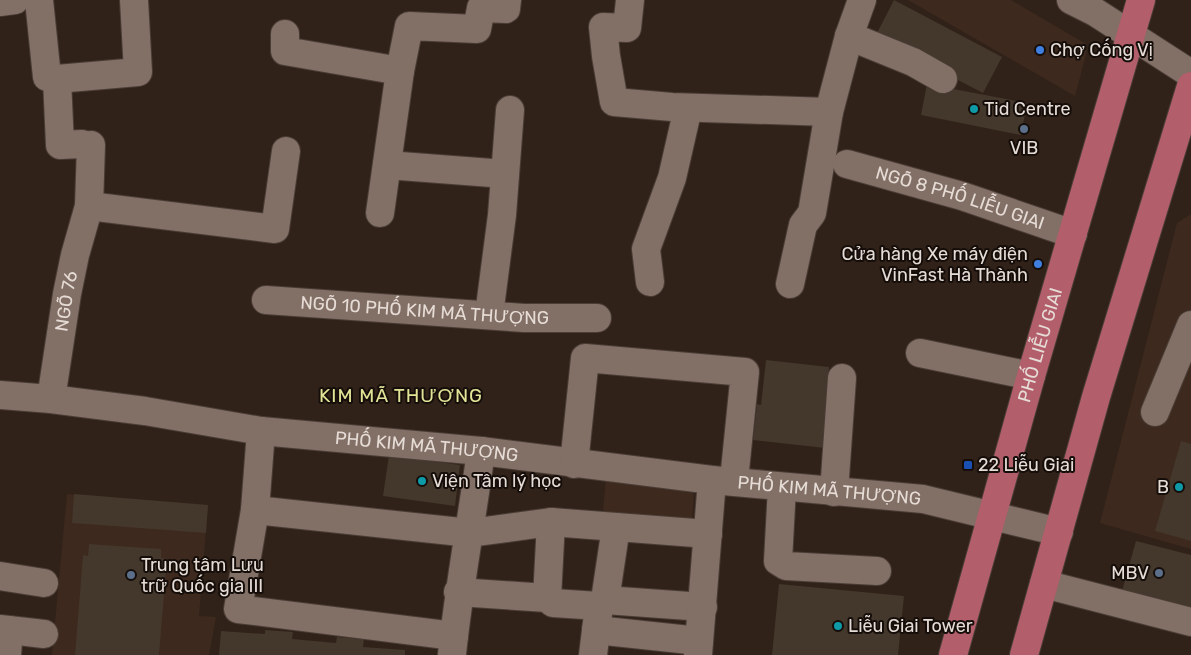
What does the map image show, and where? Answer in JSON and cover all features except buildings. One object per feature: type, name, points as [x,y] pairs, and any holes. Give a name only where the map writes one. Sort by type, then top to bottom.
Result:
[{"type":"main road","name":"PHỐ LIỄU GIAI","points":[[953,655],[1031,376],[1141,0]]},
{"type":"main road","points":[[1024,655],[1096,397],[1191,86]]},
{"type":"street","points":[[20,1],[47,77],[57,79],[138,72],[134,0]]},
{"type":"street","points":[[380,213],[400,71],[409,26],[478,28],[480,8],[506,9],[507,0]]},
{"type":"street","points":[[630,0],[627,28],[603,26],[614,102],[688,108],[829,112]]},
{"type":"street","points":[[790,284],[803,225],[812,213],[829,112],[849,36],[862,0]]},
{"type":"street","points":[[1071,0],[1130,34],[1191,74]]},
{"type":"street","points":[[285,34],[286,51],[400,71]]},
{"type":"street","points":[[849,36],[913,62],[943,79]]},
{"type":"street","name":"NGÕ 76","points":[[51,399],[67,294],[75,255],[89,206],[86,145],[60,145],[57,79]]},
{"type":"street","points":[[650,282],[646,249],[672,178],[688,108]]},
{"type":"street","points":[[489,315],[505,174],[510,110]]},
{"type":"street","points":[[89,206],[275,229],[286,151]]},
{"type":"street","name":"NGÕ 8 PHỐ LIỄU GIAI","points":[[847,164],[962,196],[1073,234]]},
{"type":"street","points":[[387,165],[505,174]]},
{"type":"street","name":"NGÕ 10 PHỐ KIM MÃ THƯỢNG","points":[[266,300],[489,315],[590,318],[572,464]]},
{"type":"street","points":[[1154,412],[1191,325]]},
{"type":"street","points":[[920,353],[1031,376]]},
{"type":"street","points":[[458,592],[548,598],[553,603],[598,623],[699,648],[708,534],[723,480],[745,372],[585,358],[572,464]]},
{"type":"street","points":[[834,492],[842,378]]},
{"type":"street","name":"PHỐ KIM MÃ THƯỢNG","points":[[0,396],[51,399],[145,411],[261,431],[481,451],[572,464],[782,487],[922,499],[1059,532]]},
{"type":"street","points":[[261,431],[255,510],[238,609],[453,646],[458,592],[470,533],[481,451]]},
{"type":"street","points":[[782,487],[778,560],[786,566],[877,571]]},
{"type":"street","points":[[255,510],[470,533],[551,522],[708,534]]},
{"type":"street","points":[[548,598],[551,522]]},
{"type":"street","points":[[598,623],[616,527]]},
{"type":"street","points":[[0,576],[44,583]]},
{"type":"street","points":[[1044,584],[1191,622]]},
{"type":"street","points":[[598,623],[703,607]]},
{"type":"street","points":[[6,638],[44,634]]},
{"type":"shaded area","name":"Chợ Cống Vị","points":[[908,0],[1011,0],[1086,44],[1086,55],[1075,96]]},
{"type":"shaded area","points":[[1191,214],[1191,549],[1100,523],[1177,223]]},
{"type":"shaded area","points":[[606,477],[687,483],[686,492],[694,493],[692,521],[603,513]]},
{"type":"shaded area","name":"Trung tâm Lưu trữ Quốc gia III","points":[[67,494],[208,505],[199,616],[216,617],[209,655],[52,655]]},
{"type":"place","name":"Chợ Cống Vị","points":[[1040,50]]},
{"type":"place","name":"Tid Centre","points":[[974,109]]},
{"type":"place","name":"VIB","points":[[1024,129]]},
{"type":"place","name":"Cửa hàng Xe máy điện VinFast Hà Thành","points":[[1038,264]]},
{"type":"place","name":"22 Liễu Giai","points":[[968,465]]},
{"type":"place","name":"Viện Tâm lý học","points":[[422,481]]},
{"type":"place","name":"B","points":[[1179,487]]},
{"type":"place","name":"MBV","points":[[1159,573]]},
{"type":"place","name":"Trung tâm Lưu trữ Quốc gia III","points":[[131,575]]},
{"type":"place","name":"Liễu Giai Tower","points":[[838,626]]},
{"type":"district","name":"KIM MÃ THƯỢNG","points":[[401,395]]}]
